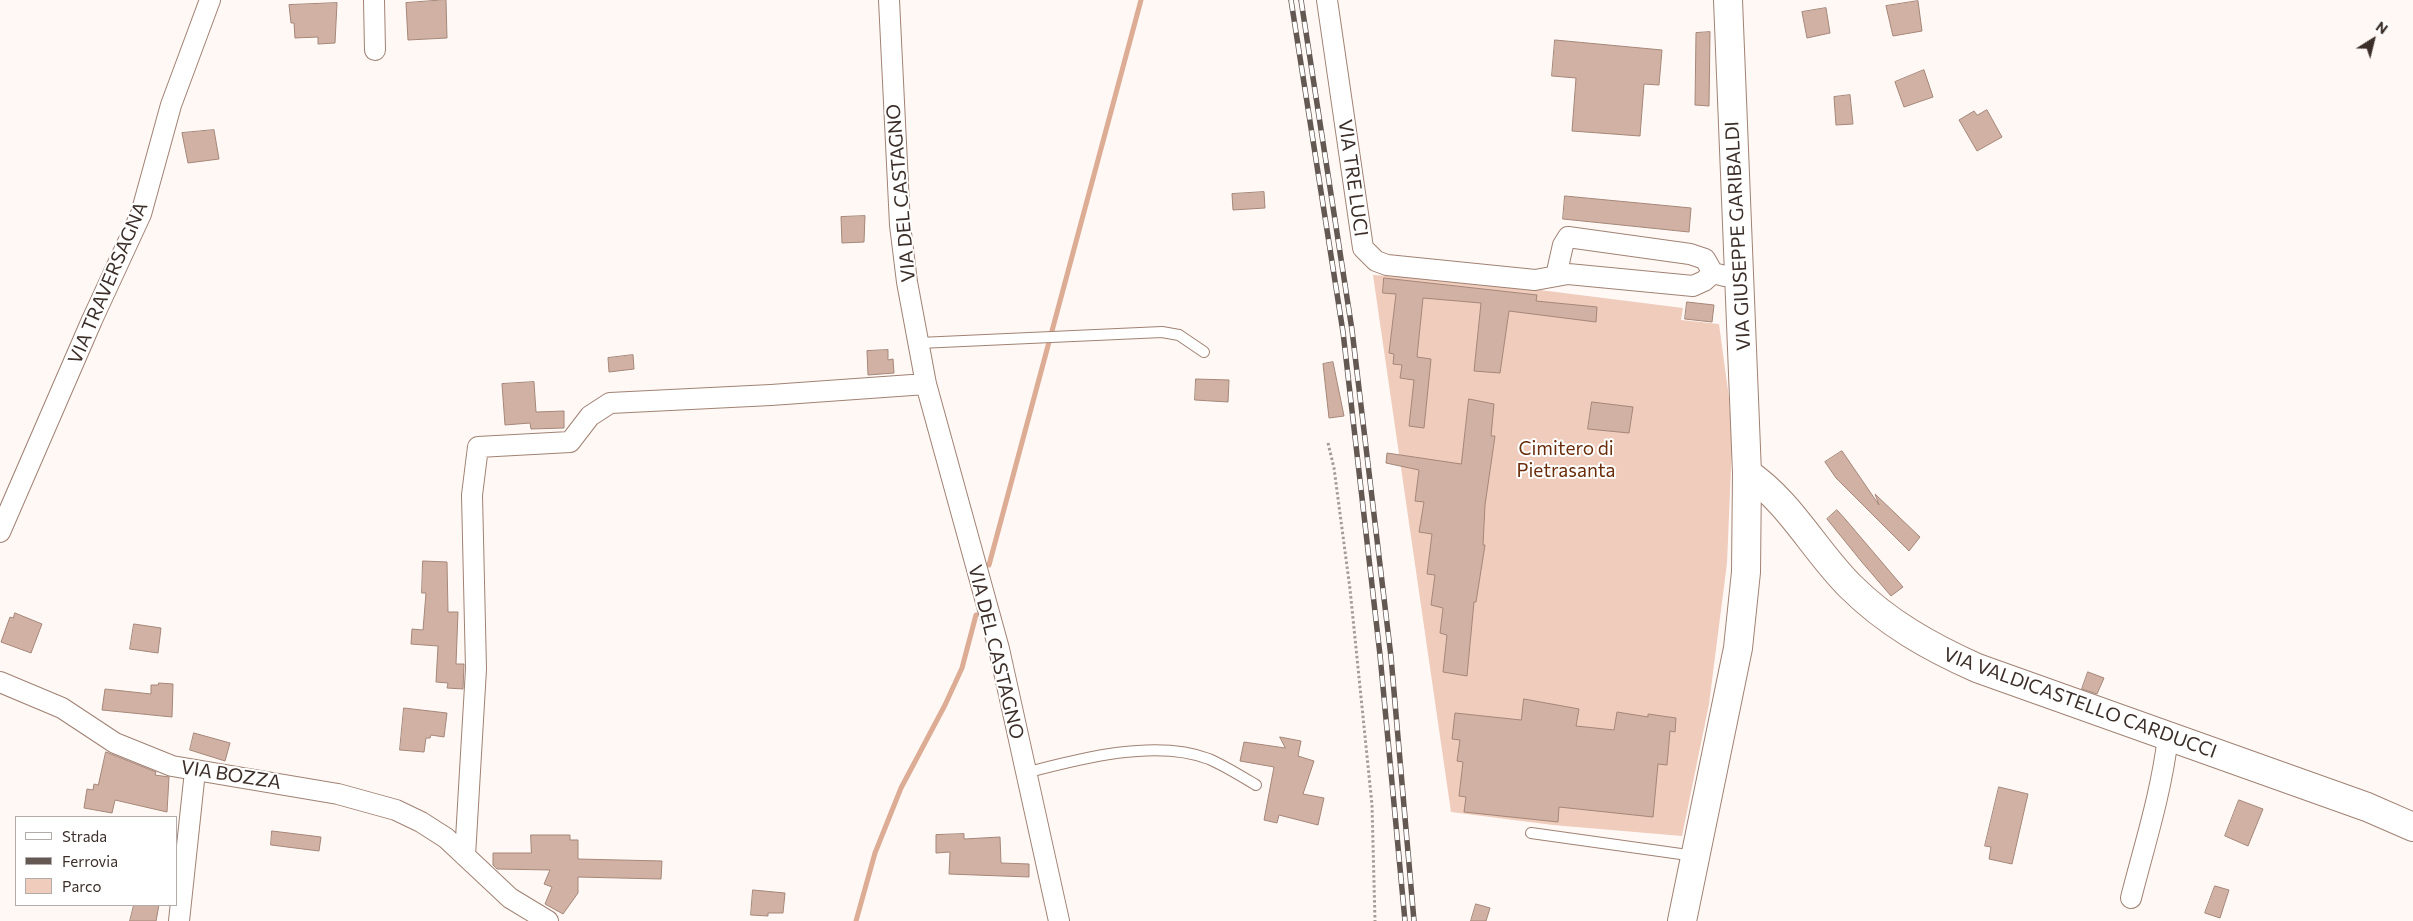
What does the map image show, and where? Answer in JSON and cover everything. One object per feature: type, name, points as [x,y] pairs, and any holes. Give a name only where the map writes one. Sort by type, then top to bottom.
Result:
[{"type":"main road","name":"VIA GIUSEPPE GARIBALDI","points":[[1682,921],[1738,648],[1746,572],[1747,473],[1741,282],[1737,248],[1728,0]]},
{"type":"main road","name":"VIA VALDICASTELLO CARDUCCI","points":[[1747,473],[1772,493],[1849,585],[1878,611],[1908,633],[1940,652],[1978,668],[2168,737],[2367,807],[2413,828]]},
{"type":"street","name":"VIA TRAVERSAGNA","points":[[0,532],[92,320],[141,214],[171,105],[210,0]]},
{"type":"street","points":[[374,0],[375,50]]},
{"type":"street","name":"VIA DEL CASTAGNO","points":[[888,0],[900,225],[907,282],[918,343],[926,384],[999,650],[1059,921]]},
{"type":"street","name":"VIA TRE LUCI","points":[[1327,0],[1363,248],[1376,261],[1387,265],[1535,280],[1568,274],[1693,286],[1704,282],[1713,273]]},
{"type":"street","points":[[1556,276],[1562,245],[1568,237],[1690,254],[1705,259],[1713,273],[1728,276],[1741,282]]},
{"type":"street","points":[[466,856],[476,669],[472,495],[478,447],[570,442],[590,416],[610,403],[771,395],[926,384]]},
{"type":"street","name":"VIA BOZZA","points":[[0,682],[62,708],[114,743],[172,766],[195,771],[266,780],[329,792],[396,810],[438,833],[466,856],[510,898],[548,921]]},
{"type":"street","points":[[2131,898],[2152,824],[2164,772],[2168,737]]},
{"type":"street","points":[[179,921],[195,771]]},
{"type":"lane","points":[[918,343],[1162,332],[1179,335],[1204,352]]},
{"type":"lane","points":[[1025,772],[1114,753],[1162,750],[1208,759],[1256,785]]},
{"type":"lane","points":[[1531,833],[1696,856]]},
{"type":"path","points":[[1328,443],[1334,468],[1350,589],[1372,805],[1374,921]]},
{"type":"green space","name":"Cimitero di Pietrasanta","points":[[1373,275],[1468,281],[1683,308],[1681,320],[1719,324],[1729,398],[1732,445],[1727,563],[1709,704],[1682,836],[1553,825],[1451,812]]},
{"type":"building","points":[[446,0],[447,38],[408,40],[406,3]]},
{"type":"building","points":[[1918,1],[1922,31],[1893,36],[1886,6]]},
{"type":"building","points":[[337,3],[335,43],[318,44],[318,37],[295,38],[294,23],[291,23],[289,5]]},
{"type":"building","points":[[1826,8],[1830,33],[1807,38],[1802,12]]},
{"type":"building","points":[[1710,32],[1709,106],[1695,105],[1696,33]]},
{"type":"building","points":[[1555,40],[1662,50],[1659,85],[1644,84],[1640,136],[1572,131],[1576,78],[1552,76]]},
{"type":"building","points":[[1924,70],[1933,97],[1904,107],[1895,82]]},
{"type":"building","points":[[1850,95],[1853,124],[1836,125],[1834,97]]},
{"type":"building","points":[[1987,110],[2002,137],[1977,151],[1959,120],[1974,111],[1977,115]]},
{"type":"building","points":[[214,130],[219,159],[188,163],[182,133]]},
{"type":"building","points":[[1264,192],[1265,208],[1233,210],[1232,194]]},
{"type":"building","points":[[1565,196],[1691,208],[1689,232],[1563,219]]},
{"type":"building","points":[[865,216],[864,242],[842,243],[841,217]]},
{"type":"building","points":[[1384,278],[1537,295],[1536,301],[1597,307],[1596,322],[1509,311],[1500,373],[1474,371],[1481,303],[1423,298],[1417,357],[1431,359],[1424,428],[1409,426],[1414,380],[1400,378],[1402,365],[1393,364],[1394,354],[1389,353],[1396,294],[1383,293]]},
{"type":"building","points":[[1687,302],[1714,305],[1712,322],[1685,319]]},
{"type":"building","points":[[888,350],[888,360],[893,359],[894,373],[868,375],[867,351]]},
{"type":"building","points":[[633,355],[634,369],[609,372],[608,358]]},
{"type":"building","points":[[1333,362],[1344,416],[1329,418],[1323,364]]},
{"type":"building","points":[[1196,379],[1229,380],[1228,402],[1195,400]]},
{"type":"building","points":[[534,382],[536,412],[564,411],[564,428],[531,429],[530,423],[505,425],[502,384]]},
{"type":"building","points":[[1469,399],[1494,404],[1491,436],[1495,436],[1485,505],[1483,545],[1485,545],[1476,602],[1474,602],[1467,676],[1443,672],[1447,635],[1440,633],[1443,608],[1431,605],[1435,575],[1427,574],[1432,534],[1419,532],[1424,502],[1415,501],[1419,470],[1386,463],[1387,453],[1461,464]]},
{"type":"building","points":[[1592,402],[1633,407],[1629,433],[1588,429]]},
{"type":"building","points":[[1842,451],[1879,505],[1875,494],[1920,537],[1909,551],[1836,478],[1825,462]]},
{"type":"building","points":[[1837,510],[1903,587],[1891,596],[1827,519]]},
{"type":"building","points":[[423,561],[447,562],[448,612],[458,612],[456,664],[464,664],[463,689],[447,688],[448,683],[436,682],[438,646],[411,644],[412,629],[423,630],[426,593],[422,593]]},
{"type":"building","points":[[15,613],[42,624],[31,653],[1,642],[10,617],[13,618]]},
{"type":"building","points":[[134,624],[161,628],[158,653],[130,649]]},
{"type":"building","points":[[2088,672],[2104,678],[2097,694],[2082,689]]},
{"type":"building","points":[[159,683],[173,684],[172,717],[102,710],[105,689],[151,694],[151,685],[158,685]]},
{"type":"building","points":[[1524,699],[1579,709],[1576,726],[1614,730],[1617,712],[1648,717],[1648,714],[1676,718],[1675,732],[1670,731],[1667,765],[1658,764],[1653,817],[1559,807],[1558,822],[1464,812],[1466,797],[1459,796],[1463,762],[1457,761],[1460,740],[1452,739],[1455,713],[1521,720]]},
{"type":"building","points":[[404,708],[447,713],[444,737],[431,735],[430,738],[426,738],[424,752],[400,750]]},
{"type":"building","points":[[194,733],[230,743],[225,761],[190,750]]},
{"type":"building","points":[[1280,737],[1301,741],[1298,756],[1314,761],[1303,794],[1324,798],[1318,825],[1279,815],[1277,823],[1264,820],[1274,767],[1240,761],[1244,742],[1285,748]]},
{"type":"building","points":[[106,752],[156,772],[155,775],[169,777],[167,812],[115,800],[112,813],[84,808],[87,789],[93,790],[94,784],[98,785]]},
{"type":"building","points":[[1999,787],[2028,794],[2012,864],[1989,859],[1991,847],[1985,846]]},
{"type":"building","points":[[2239,800],[2263,809],[2248,846],[2225,836]]},
{"type":"building","points":[[272,831],[321,837],[319,851],[271,845]]},
{"type":"building","points":[[964,834],[964,839],[1000,837],[1001,863],[1029,864],[1029,877],[949,874],[950,852],[936,853],[936,835]]},
{"type":"building","points":[[531,835],[570,835],[570,840],[578,840],[578,859],[662,861],[661,879],[578,877],[578,893],[563,914],[545,904],[552,887],[544,884],[550,870],[497,869],[493,865],[493,853],[531,853]]},
{"type":"building","points":[[2215,886],[2229,890],[2220,918],[2205,913]]},
{"type":"building","points":[[753,890],[785,893],[783,913],[768,913],[768,916],[751,915]]},
{"type":"building","points":[[1476,904],[1490,908],[1486,921],[1471,921]]},
{"type":"building","points":[[134,906],[159,906],[156,921],[130,921]]},
{"type":"waterway","points":[[989,565],[1141,0]]},
{"type":"waterway","points":[[856,921],[875,853],[901,788],[945,705],[962,668],[976,615]]},
{"type":"railway","points":[[1291,0],[1343,332],[1380,655],[1405,921]]},
{"type":"railway","points":[[1301,0],[1352,330],[1391,657],[1414,921]]}]
